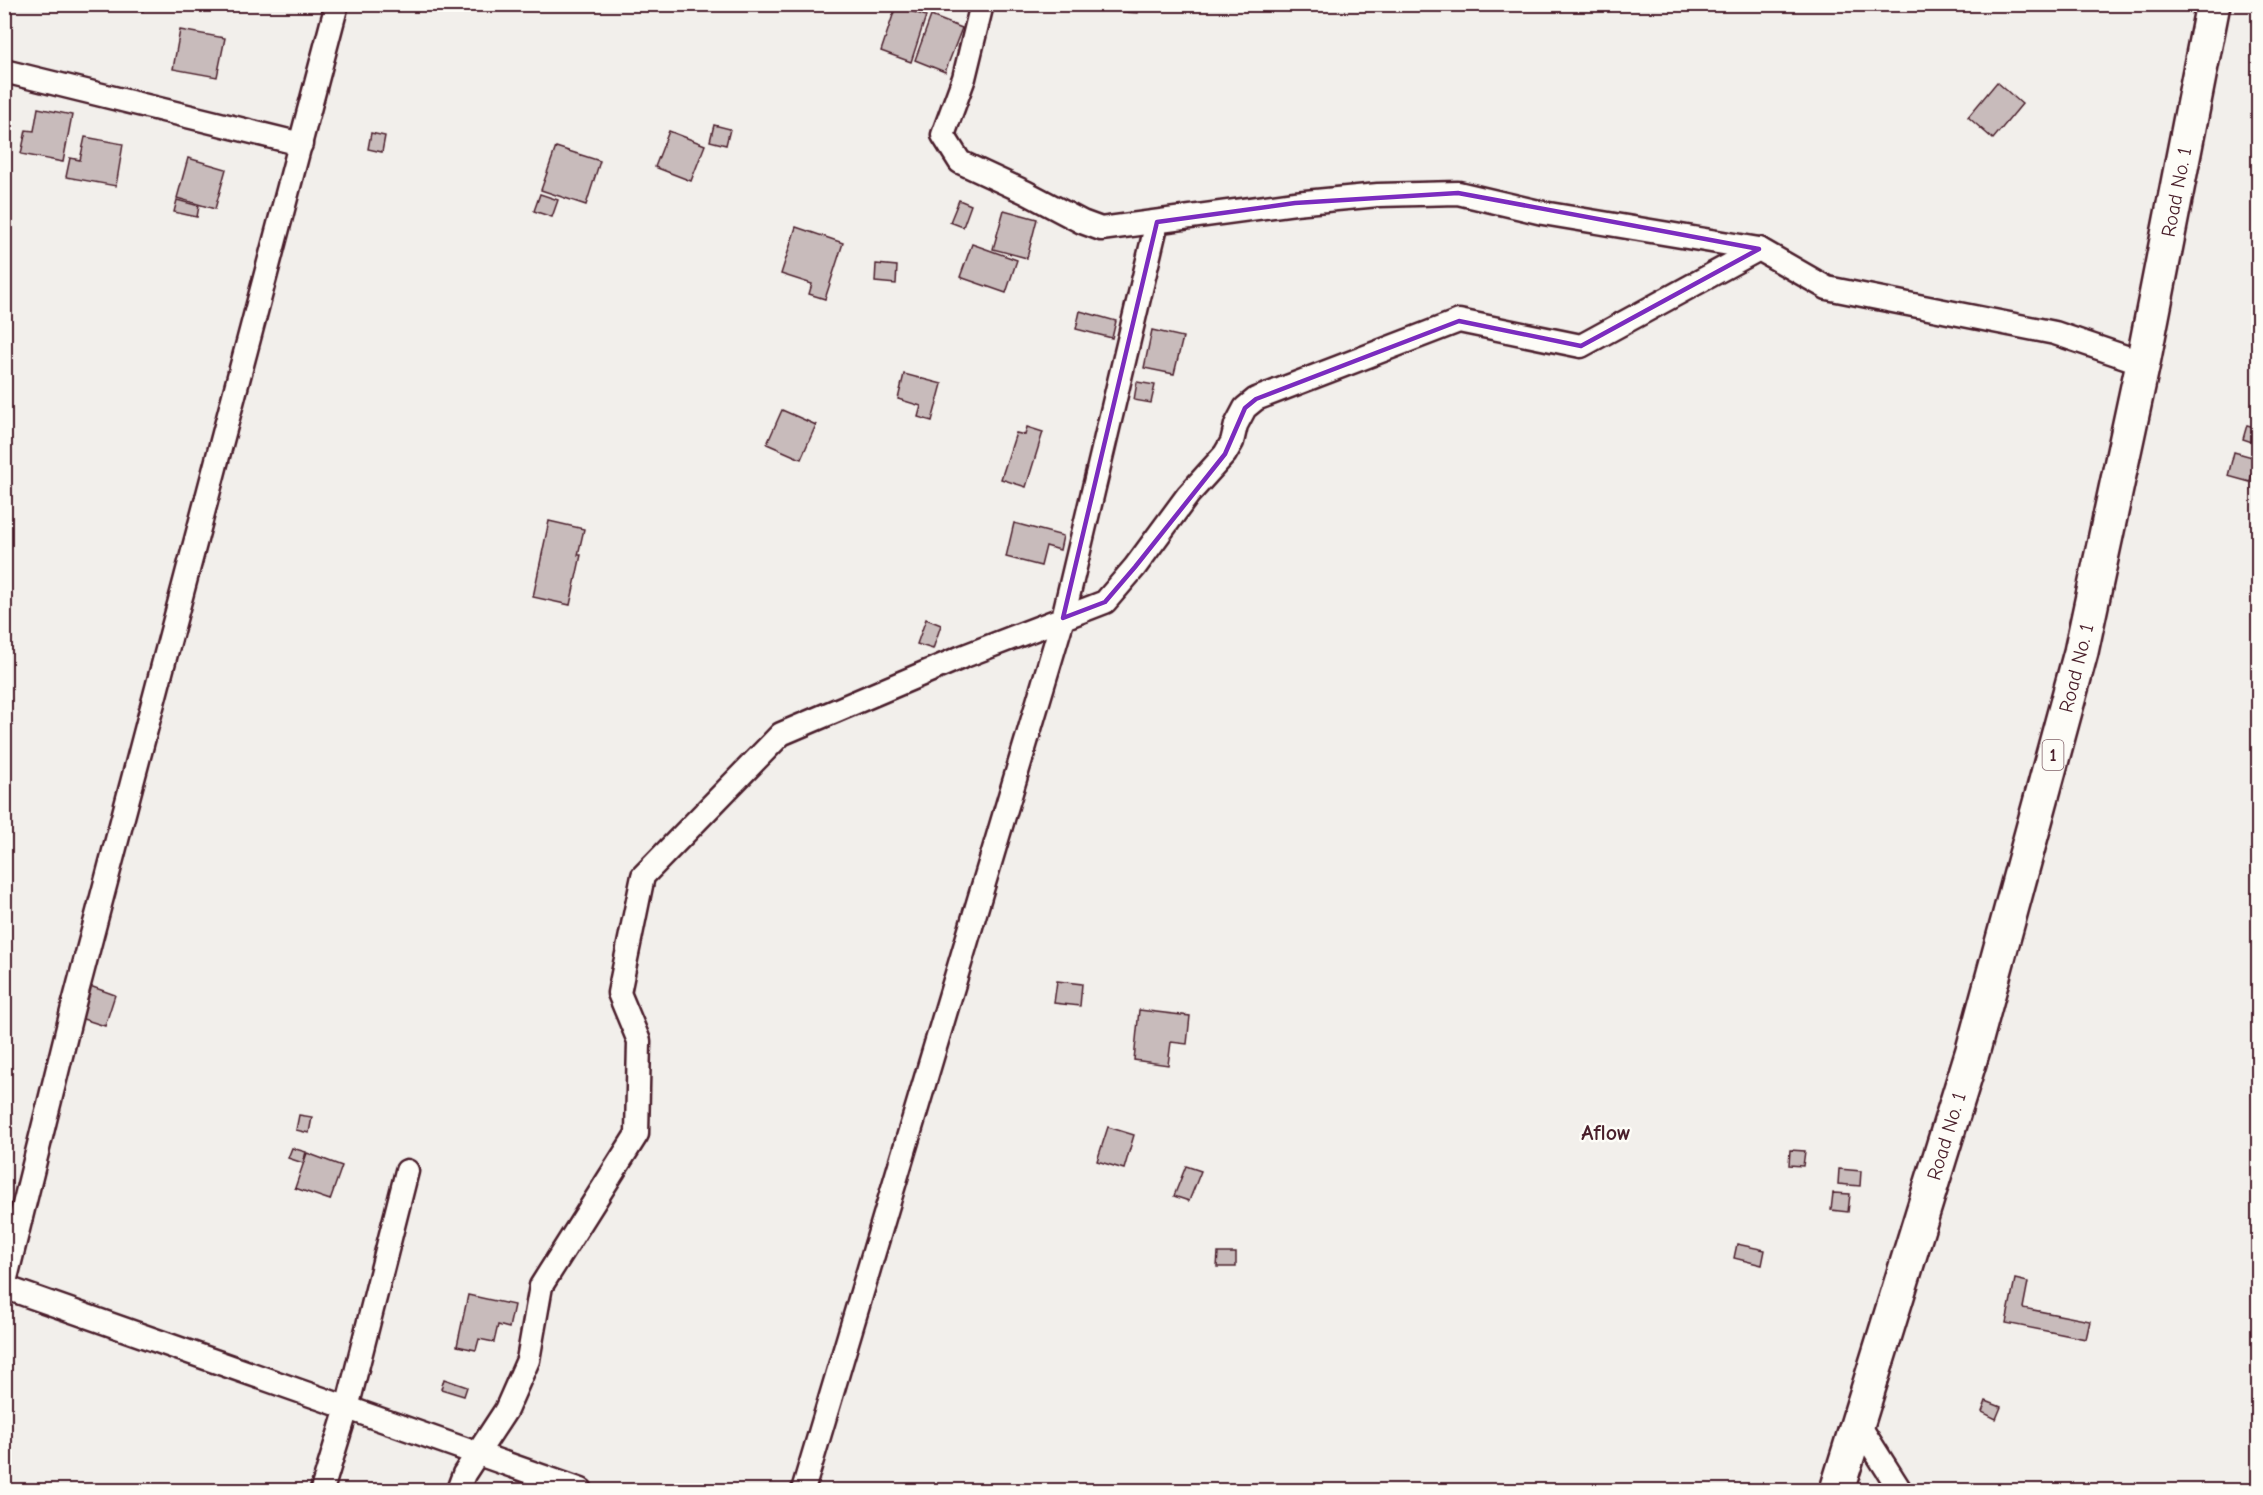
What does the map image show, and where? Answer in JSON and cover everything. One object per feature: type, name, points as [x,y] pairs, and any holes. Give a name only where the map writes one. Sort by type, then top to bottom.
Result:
[{"type":"highway","name":"Road No. 1","points":[[1837,1491],[1972,1050],[2081,652],[2144,363],[2212,4]]},
{"type":"street","points":[[338,4],[73,1008],[4,1286],[581,1491]]},
{"type":"street","points":[[982,4],[964,78],[943,135],[960,162],[1101,229],[1296,203],[1378,195],[1458,193],[1543,213],[1759,249],[1827,288],[2055,333],[2144,363]]},
{"type":"street","points":[[4,71],[301,144]]},
{"type":"street","points":[[803,1491],[1063,618],[1156,222]]},
{"type":"street","points":[[458,1491],[464,1474],[506,1410],[528,1360],[540,1286],[637,1134],[639,1041],[619,993],[643,876],[781,734],[962,657],[1105,602],[1135,567],[1188,495],[1225,454],[1245,408],[1256,399],[1459,321],[1581,346],[1759,249]]},
{"type":"street","points":[[322,1491],[347,1408],[406,1171]]},
{"type":"street","points":[[1857,1422],[1900,1491]]},
{"type":"highlighted area","points":[[1458,193],[1759,249],[1581,346],[1459,321],[1256,399],[1245,408],[1225,454],[1105,602],[1063,618],[1157,222],[1295,203]]},
{"type":"building","points":[[108,4],[144,4],[143,11]]},
{"type":"building","points":[[1124,4],[1139,4],[1138,13],[1123,12]]},
{"type":"building","points":[[896,6],[926,16],[911,62],[881,51]]},
{"type":"building","points":[[931,16],[962,28],[945,72],[915,60]]},
{"type":"building","points":[[180,30],[225,38],[217,77],[173,69]]},
{"type":"building","points":[[1997,82],[2022,104],[1993,139],[1968,117]]},
{"type":"building","points":[[38,108],[72,115],[63,162],[21,154],[26,130],[34,131]]},
{"type":"building","points":[[714,125],[730,129],[726,145],[710,141]]},
{"type":"building","points":[[669,131],[705,145],[691,181],[655,167]]},
{"type":"building","points":[[371,133],[385,136],[382,152],[368,149]]},
{"type":"building","points":[[85,137],[123,144],[116,186],[66,177],[70,158],[80,160]]},
{"type":"building","points":[[556,147],[600,161],[586,205],[541,190]]},
{"type":"building","points":[[188,158],[226,169],[215,209],[177,198]]},
{"type":"building","points":[[540,194],[558,200],[552,217],[534,211]]},
{"type":"building","points":[[177,200],[199,206],[197,217],[174,212]]},
{"type":"building","points":[[959,200],[971,205],[963,227],[950,222]]},
{"type":"building","points":[[1004,210],[1037,219],[1027,258],[993,249]]},
{"type":"building","points":[[796,227],[843,243],[825,299],[809,294],[812,284],[781,274]]},
{"type":"building","points":[[972,244],[1017,260],[1006,293],[960,277]]},
{"type":"building","points":[[876,264],[897,266],[896,284],[875,282]]},
{"type":"building","points":[[1080,311],[1116,321],[1112,338],[1076,329]]},
{"type":"building","points":[[1152,330],[1183,337],[1174,374],[1144,368]]},
{"type":"building","points":[[904,374],[942,384],[932,421],[918,417],[921,406],[898,399]]},
{"type":"building","points":[[1137,382],[1155,385],[1151,403],[1134,400]]},
{"type":"building","points":[[782,410],[816,425],[801,459],[767,444]]},
{"type":"building","points":[[2247,425],[2258,428],[2258,444],[2243,439]]},
{"type":"building","points":[[1027,427],[1043,432],[1026,487],[1001,479],[1016,433],[1025,435]]},
{"type":"building","points":[[2234,452],[2256,458],[2250,482],[2228,476]]},
{"type":"building","points":[[549,521],[584,529],[570,605],[533,597]]},
{"type":"building","points":[[1014,523],[1063,536],[1060,550],[1046,546],[1041,566],[1006,557]]},
{"type":"building","points":[[926,619],[941,625],[933,649],[917,644]]},
{"type":"building","points":[[1057,981],[1082,984],[1080,1006],[1054,1003]]},
{"type":"building","points":[[90,986],[115,995],[105,1026],[80,1018]]},
{"type":"building","points":[[1139,1010],[1190,1016],[1187,1044],[1171,1042],[1168,1065],[1134,1060]]},
{"type":"building","points":[[299,1115],[312,1117],[309,1133],[296,1130]]},
{"type":"building","points":[[1108,1127],[1134,1135],[1124,1169],[1097,1161]]},
{"type":"building","points":[[292,1148],[306,1152],[303,1163],[288,1158]]},
{"type":"building","points":[[1790,1150],[1805,1151],[1803,1166],[1789,1165]]},
{"type":"building","points":[[307,1153],[342,1166],[330,1200],[295,1188]]},
{"type":"building","points":[[1186,1166],[1201,1171],[1189,1201],[1174,1196]]},
{"type":"building","points":[[1839,1169],[1861,1171],[1860,1186],[1838,1184]]},
{"type":"building","points":[[1833,1193],[1850,1194],[1848,1212],[1831,1210]]},
{"type":"building","points":[[1737,1244],[1765,1250],[1762,1265],[1734,1258]]},
{"type":"building","points":[[1218,1253],[1236,1253],[1236,1267],[1217,1267]]},
{"type":"building","points":[[2015,1279],[2028,1282],[2023,1308],[2090,1321],[2086,1339],[2006,1323]]},
{"type":"building","points":[[468,1295],[514,1305],[509,1328],[498,1325],[494,1342],[479,1339],[476,1350],[457,1346]]},
{"type":"building","points":[[444,1379],[467,1387],[464,1396],[441,1389]]},
{"type":"building","points":[[1986,1401],[2001,1407],[1996,1419],[1982,1412]]},
{"type":"district","name":"Aflow","points":[[1606,1132]]}]
